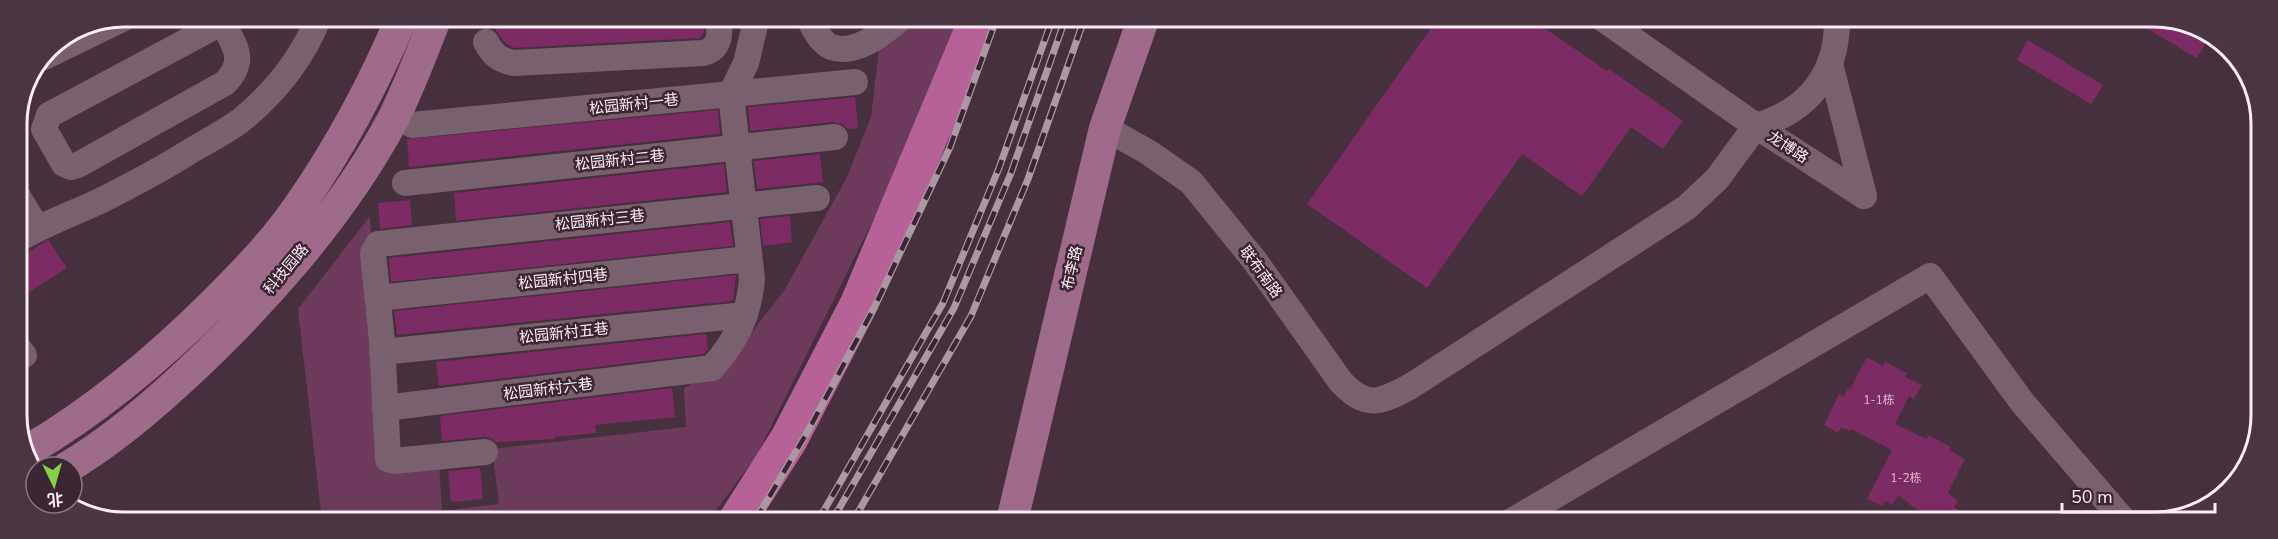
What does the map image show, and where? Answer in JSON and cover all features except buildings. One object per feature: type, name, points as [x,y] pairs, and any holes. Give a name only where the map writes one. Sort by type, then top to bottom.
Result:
[{"type":"main road","name":"科技园路","points":[[36,454],[155,359],[231,286],[266,248],[297,209],[343,135],[382,66],[398,27]]},
{"type":"main road","name":"科技园路","points":[[84,456],[134,420],[184,377],[259,301],[304,249],[361,171],[391,123],[413,77],[432,27]]},
{"type":"main road","name":"布李路","points":[[1014,512],[1105,128],[1140,27]]},
{"type":"street","points":[[212,27],[49,115],[44,129],[64,164],[71,167],[78,165],[225,83],[234,74],[238,62],[229,27]]},
{"type":"street","points":[[27,234],[100,201],[160,169],[238,122],[273,90],[296,63],[316,27]]},
{"type":"street","points":[[486,42],[491,52],[500,61],[514,63],[703,53],[712,51],[718,43],[719,27]]},
{"type":"street","points":[[746,315],[752,279],[731,94],[746,63],[755,27]]},
{"type":"street","points":[[814,27],[820,38],[830,47],[862,44],[879,37],[890,27]]},
{"type":"street","name":"龙博路","points":[[1615,27],[1756,126],[1864,196],[1830,64]]},
{"type":"street","points":[[1756,126],[1779,118],[1813,93],[1830,64],[1835,48],[1836,27]]},
{"type":"street","points":[[69,45],[95,32]]},
{"type":"street","points":[[792,88],[844,47]]},
{"type":"street","name":"松园新村一巷","points":[[412,125],[855,82]]},
{"type":"street","name":"联布南路","points":[[1105,128],[1148,152],[1191,182],[1255,261],[1341,382],[1354,396],[1375,401],[1394,396],[1411,386],[1686,208],[1717,179],[1756,126]]},
{"type":"street","name":"松园新村二巷","points":[[405,183],[836,137]]},
{"type":"street","name":"松园新村三巷","points":[[378,298],[373,252],[378,244],[384,242],[817,198]]},
{"type":"street","name":"松园新村四巷","points":[[378,298],[749,259]]},
{"type":"street","points":[[1527,512],[1930,276],[2022,402],[2116,512]]},
{"type":"street","points":[[378,298],[388,459],[394,461],[485,452]]},
{"type":"street","name":"松园新村五巷","points":[[382,352],[746,315]]},
{"type":"street","name":"松园新村六巷","points":[[385,408],[712,368],[746,315]]},
{"type":"shaded area","points":[[908,27],[956,27],[911,143],[757,455],[715,512],[321,512],[298,309],[370,216],[382,468],[439,463],[442,511],[499,504],[492,449],[686,427],[684,389],[737,351],[784,291],[847,177],[871,117],[879,49]]},
{"type":"waterway","points":[[743,512],[789,439],[859,304],[975,27]]},
{"type":"railway","points":[[760,512],[808,431],[875,306],[950,147],[993,27]]},
{"type":"railway","points":[[823,512],[943,303],[999,168],[1049,27]]},
{"type":"railway","points":[[837,512],[954,308],[1011,173],[1062,27]]},
{"type":"railway","points":[[858,512],[971,316],[1028,179],[1081,27]]}]
